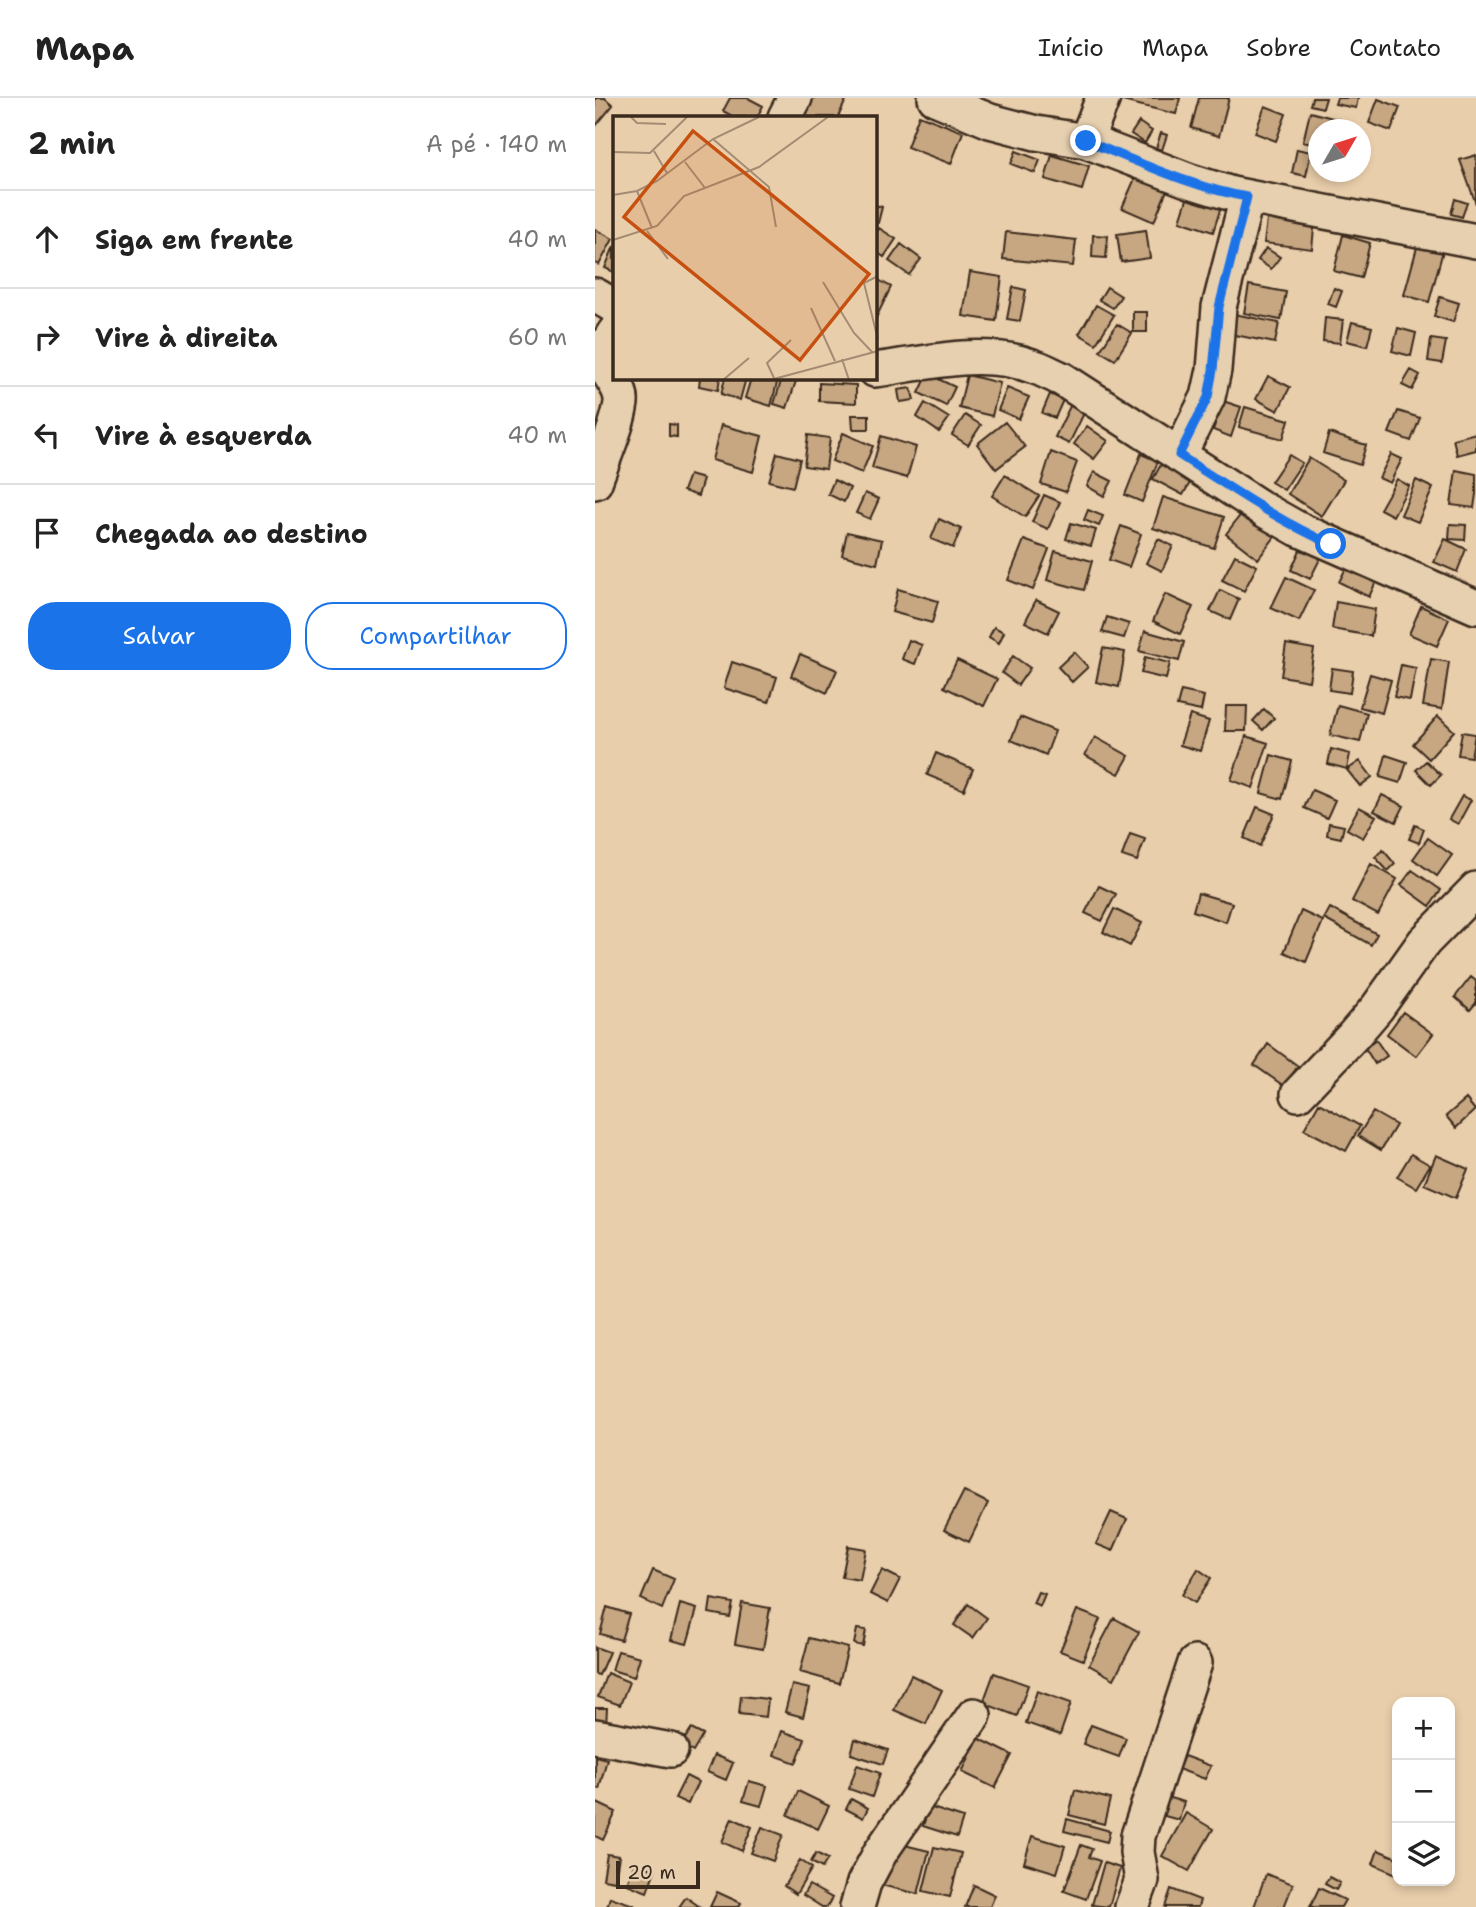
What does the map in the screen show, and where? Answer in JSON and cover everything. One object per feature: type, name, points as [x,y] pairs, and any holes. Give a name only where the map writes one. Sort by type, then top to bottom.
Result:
[{"type":"street","points":[[786,116],[795,98]]},
{"type":"street","points":[[935,98],[990,121],[1036,134],[1086,141],[1190,181],[1232,194],[1476,241]]},
{"type":"street","points":[[1086,141],[1103,98]]},
{"type":"street","points":[[1179,455],[1208,397],[1219,307],[1247,197]]},
{"type":"street","points":[[595,295],[613,305]]},
{"type":"street","points":[[595,482],[621,400],[619,390],[607,373],[604,363],[605,347],[613,335]]},
{"type":"street","points":[[877,370],[971,357],[1031,365],[1062,379],[1298,530],[1476,607]]},
{"type":"street","points":[[1298,1094],[1361,1026],[1424,942],[1476,889]]},
{"type":"street","points":[[1132,1907],[1142,1881],[1137,1852],[1138,1836],[1195,1662]]},
{"type":"street","points":[[857,1907],[864,1883],[880,1853],[974,1715]]},
{"type":"street","points":[[595,1736],[671,1750]]},
{"type":"building","points":[[595,98],[605,98],[613,105],[595,127]]},
{"type":"building","points":[[730,98],[748,98],[763,106],[758,116],[732,116],[723,111]]},
{"type":"building","points":[[811,98],[847,98],[838,116],[802,116]]},
{"type":"building","points":[[1122,98],[1180,98],[1176,114],[1122,101]]},
{"type":"building","points":[[1199,98],[1229,98],[1219,136],[1191,128]]},
{"type":"building","points":[[1312,98],[1326,98],[1323,108],[1310,105]]},
{"type":"building","points":[[1337,98],[1358,98],[1356,108],[1335,104]]},
{"type":"building","points":[[1378,99],[1400,107],[1391,131],[1371,124]]},
{"type":"building","points":[[1265,106],[1286,114],[1276,141],[1255,133]]},
{"type":"building","points":[[1310,112],[1336,119],[1308,119]]},
{"type":"building","points":[[919,115],[963,132],[951,164],[907,147]]},
{"type":"building","points":[[1308,121],[1308,143],[1303,142]]},
{"type":"building","points":[[1139,122],[1152,131],[1145,143],[1131,134]]},
{"type":"building","points":[[1161,133],[1167,135],[1162,150],[1156,148]]},
{"type":"building","points":[[1297,149],[1308,151],[1306,176],[1292,173]]},
{"type":"building","points":[[1016,151],[1040,160],[1035,173],[1011,164]]},
{"type":"building","points":[[1052,155],[1089,166],[1082,190],[1045,179]]},
{"type":"building","points":[[1476,155],[1476,204],[1460,160]]},
{"type":"building","points":[[1136,176],[1167,190],[1154,222],[1122,208]]},
{"type":"building","points":[[1188,196],[1221,207],[1213,232],[1180,221]]},
{"type":"building","points":[[1455,199],[1467,203],[1462,217],[1451,214]]},
{"type":"building","points":[[877,206],[882,207],[877,223]]},
{"type":"building","points":[[1268,212],[1315,218],[1312,249],[1264,243]]},
{"type":"building","points":[[879,228],[896,239],[884,257],[877,252]]},
{"type":"building","points":[[595,229],[613,239],[599,265],[595,263]]},
{"type":"building","points":[[1146,230],[1150,258],[1121,262],[1117,234]]},
{"type":"building","points":[[1006,232],[1076,240],[1073,266],[1003,259]]},
{"type":"building","points":[[1093,235],[1108,236],[1106,258],[1092,257]]},
{"type":"building","points":[[1343,235],[1370,243],[1361,278],[1334,271]]},
{"type":"building","points":[[1419,240],[1444,247],[1429,302],[1404,295]]},
{"type":"building","points":[[901,244],[921,259],[909,275],[889,261]]},
{"type":"building","points":[[613,248],[613,272],[605,268]]},
{"type":"building","points":[[1266,248],[1280,257],[1271,269],[1258,260]]},
{"type":"building","points":[[970,272],[1002,277],[996,321],[963,316]]},
{"type":"building","points":[[877,279],[891,287],[877,316]]},
{"type":"building","points":[[1249,285],[1286,292],[1281,320],[1244,313]]},
{"type":"building","points":[[1013,287],[1026,290],[1020,321],[1007,319]]},
{"type":"building","points":[[1107,287],[1121,296],[1113,308],[1099,300]]},
{"type":"building","points":[[1334,288],[1342,291],[1336,307],[1328,304]]},
{"type":"building","points":[[1440,297],[1459,303],[1453,322],[1434,316]]},
{"type":"building","points":[[1096,305],[1114,315],[1096,344],[1079,334]]},
{"type":"building","points":[[1133,312],[1147,312],[1147,332],[1133,332]]},
{"type":"building","points":[[1234,314],[1279,323],[1275,343],[1230,334]]},
{"type":"building","points":[[1325,318],[1343,320],[1340,343],[1323,341]]},
{"type":"building","points":[[1352,322],[1372,327],[1367,346],[1347,341]]},
{"type":"building","points":[[1117,324],[1132,333],[1115,360],[1100,351]]},
{"type":"building","points":[[1398,328],[1416,333],[1411,356],[1392,351]]},
{"type":"building","points":[[1431,339],[1446,341],[1442,363],[1428,361]]},
{"type":"building","points":[[1411,370],[1420,375],[1412,390],[1402,385]]},
{"type":"building","points":[[928,374],[955,387],[946,406],[919,393]]},
{"type":"building","points":[[967,375],[1000,383],[992,416],[959,408]]},
{"type":"building","points":[[1268,376],[1290,387],[1278,411],[1256,399]]},
{"type":"building","points":[[700,380],[720,380],[718,390],[699,386]]},
{"type":"building","points":[[724,380],[745,380],[740,400],[721,394]]},
{"type":"building","points":[[750,380],[778,380],[771,406],[745,398]]},
{"type":"building","points":[[781,380],[796,380],[787,408],[774,404]]},
{"type":"building","points":[[819,383],[856,385],[856,403],[819,401]]},
{"type":"building","points":[[911,388],[914,400],[900,402],[898,390]]},
{"type":"building","points":[[1007,388],[1029,397],[1019,419],[998,410]]},
{"type":"building","points":[[1050,394],[1063,400],[1055,418],[1042,413]]},
{"type":"building","points":[[1223,401],[1241,407],[1231,437],[1213,430]]},
{"type":"building","points":[[1072,402],[1086,409],[1069,444],[1055,437]]},
{"type":"building","points":[[925,403],[949,418],[939,432],[917,417]]},
{"type":"building","points":[[1245,407],[1289,420],[1283,439],[1239,427]]},
{"type":"building","points":[[1398,411],[1420,418],[1411,441],[1389,433]]},
{"type":"building","points":[[852,415],[869,415],[869,429],[853,429]]},
{"type":"building","points":[[965,415],[981,425],[968,445],[952,435]]},
{"type":"building","points":[[1005,422],[1025,447],[996,469],[977,444]]},
{"type":"building","points":[[669,424],[677,425],[677,437],[669,436]]},
{"type":"building","points":[[721,425],[762,436],[753,472],[712,460]]},
{"type":"building","points":[[1087,426],[1108,441],[1094,459],[1074,444]]},
{"type":"building","points":[[843,433],[873,446],[862,473],[832,461]]},
{"type":"building","points":[[1329,433],[1366,445],[1360,465],[1323,453]]},
{"type":"building","points":[[1476,433],[1476,450],[1457,455],[1453,439]]},
{"type":"building","points":[[808,435],[830,438],[826,469],[804,466]]},
{"type":"building","points":[[881,436],[916,447],[907,478],[872,468]]},
{"type":"building","points":[[1051,452],[1077,462],[1066,492],[1041,484]]},
{"type":"building","points":[[777,453],[800,459],[793,487],[769,481]]},
{"type":"building","points":[[1141,454],[1158,461],[1142,502],[1125,495]]},
{"type":"building","points":[[1391,454],[1402,459],[1390,483],[1379,478]]},
{"type":"building","points":[[1289,455],[1302,463],[1284,490],[1271,482]]},
{"type":"building","points":[[1165,457],[1195,474],[1183,495],[1153,479]]},
{"type":"building","points":[[1309,458],[1344,480],[1322,516],[1288,494]]},
{"type":"building","points":[[1456,470],[1476,474],[1474,508],[1451,505]]},
{"type":"building","points":[[1094,472],[1112,481],[1104,496],[1087,486]]},
{"type":"building","points":[[689,475],[703,479],[698,496],[683,491]]},
{"type":"building","points":[[1005,475],[1039,496],[1025,517],[992,496]]},
{"type":"building","points":[[1397,479],[1409,486],[1393,516],[1380,509]]},
{"type":"building","points":[[834,480],[850,488],[844,502],[828,494]]},
{"type":"building","points":[[1416,480],[1433,488],[1418,522],[1401,515]]},
{"type":"building","points":[[865,493],[879,499],[870,519],[856,513]]},
{"type":"building","points":[[1044,495],[1060,502],[1048,529],[1032,522]]},
{"type":"building","points":[[1163,497],[1224,517],[1214,548],[1153,528]]},
{"type":"building","points":[[1248,505],[1280,530],[1258,559],[1226,534]]},
{"type":"building","points":[[1088,510],[1103,516],[1099,526],[1084,520]]},
{"type":"building","points":[[939,519],[961,529],[953,548],[931,539]]},
{"type":"building","points":[[1071,523],[1096,530],[1091,546],[1066,539]]},
{"type":"building","points":[[1450,524],[1466,525],[1465,540],[1449,539]]},
{"type":"building","points":[[1121,526],[1141,534],[1129,567],[1109,560]]},
{"type":"building","points":[[847,532],[882,540],[877,564],[842,555]]},
{"type":"building","points":[[1158,539],[1173,546],[1162,571],[1146,563]]},
{"type":"building","points":[[1445,539],[1466,549],[1457,572],[1434,562]]},
{"type":"building","points":[[1024,540],[1049,549],[1033,590],[1008,580]]},
{"type":"building","points":[[1304,541],[1324,551],[1310,579],[1291,570]]},
{"type":"building","points":[[1055,551],[1092,561],[1084,590],[1047,580]]},
{"type":"building","points":[[1235,555],[1257,566],[1244,591],[1222,580]]},
{"type":"building","points":[[1352,556],[1381,571],[1369,597],[1339,582]]},
{"type":"building","points":[[1286,577],[1314,590],[1299,621],[1271,608]]},
{"type":"building","points":[[898,589],[938,601],[932,623],[892,612]]},
{"type":"building","points":[[1220,590],[1239,599],[1230,620],[1210,611]]},
{"type":"building","points":[[1165,594],[1193,607],[1180,634],[1153,621]]},
{"type":"building","points":[[1036,600],[1059,611],[1048,633],[1025,622]]},
{"type":"building","points":[[1336,602],[1375,609],[1371,636],[1332,629]]},
{"type":"building","points":[[1421,606],[1449,619],[1437,646],[1409,634]]},
{"type":"building","points":[[1107,617],[1129,624],[1124,638],[1102,632]]},
{"type":"building","points":[[994,627],[1004,632],[999,643],[989,637]]},
{"type":"building","points":[[1145,631],[1184,642],[1179,661],[1139,651]]},
{"type":"building","points":[[909,640],[922,645],[915,664],[902,659]]},
{"type":"building","points":[[1286,644],[1314,649],[1309,681],[1281,676]]},
{"type":"building","points":[[1103,648],[1125,652],[1119,687],[1096,682]]},
{"type":"building","points":[[1074,652],[1088,667],[1072,682],[1058,667]]},
{"type":"building","points":[[800,654],[837,670],[827,693],[791,676]]},
{"type":"building","points":[[1013,656],[1030,668],[1018,685],[1002,673]]},
{"type":"building","points":[[1145,657],[1170,663],[1166,679],[1141,673]]},
{"type":"building","points":[[1431,659],[1449,662],[1442,709],[1423,706]]},
{"type":"building","points":[[957,660],[997,679],[984,706],[944,687]]},
{"type":"building","points":[[732,662],[777,677],[769,702],[724,688]]},
{"type":"building","points":[[1401,665],[1416,668],[1410,700],[1394,697]]},
{"type":"building","points":[[1332,668],[1353,671],[1350,693],[1329,690]]},
{"type":"building","points":[[1370,674],[1391,680],[1382,713],[1360,707]]},
{"type":"building","points":[[1181,691],[1204,696],[1201,711],[1177,706]]},
{"type":"building","points":[[1338,705],[1367,713],[1360,742],[1330,735]]},
{"type":"building","points":[[1226,706],[1247,706],[1246,731],[1225,731]]},
{"type":"building","points":[[1264,709],[1274,718],[1263,730],[1253,721]]},
{"type":"building","points":[[1190,715],[1209,721],[1200,751],[1180,745]]},
{"type":"building","points":[[1438,716],[1454,731],[1429,759],[1413,744]]},
{"type":"building","points":[[1020,717],[1055,731],[1046,755],[1011,740]]},
{"type":"building","points":[[1462,732],[1475,734],[1471,757],[1458,755]]},
{"type":"building","points":[[1246,736],[1268,743],[1253,788],[1231,780]]},
{"type":"building","points":[[1095,737],[1129,756],[1119,774],[1085,755]]},
{"type":"building","points":[[1331,749],[1350,754],[1347,769],[1328,764]]},
{"type":"building","points":[[936,753],[973,769],[964,790],[927,775]]},
{"type":"building","points":[[1271,755],[1292,761],[1282,799],[1261,793]]},
{"type":"building","points":[[1386,755],[1407,762],[1400,783],[1380,777]]},
{"type":"building","points":[[1360,761],[1372,777],[1360,786],[1347,770]]},
{"type":"building","points":[[1426,761],[1441,775],[1431,785],[1416,770]]},
{"type":"building","points":[[1312,790],[1335,800],[1327,818],[1304,808]]},
{"type":"building","points":[[1382,795],[1404,806],[1396,822],[1374,811]]},
{"type":"building","points":[[1462,796],[1471,800],[1458,824],[1449,819]]},
{"type":"building","points":[[1257,807],[1274,814],[1260,846],[1244,838]]},
{"type":"building","points":[[1359,807],[1376,816],[1363,838],[1347,829]]},
{"type":"building","points":[[1329,823],[1344,826],[1341,838],[1327,835]]},
{"type":"building","points":[[1415,825],[1424,829],[1419,843],[1409,839]]},
{"type":"building","points":[[1130,834],[1145,839],[1137,861],[1122,856]]},
{"type":"building","points":[[1428,838],[1452,855],[1437,876],[1413,859]]},
{"type":"building","points":[[1383,850],[1395,864],[1388,871],[1375,857]]},
{"type":"building","points":[[1371,864],[1397,879],[1378,915],[1352,901]]},
{"type":"building","points":[[1412,870],[1441,890],[1430,906],[1401,885]]},
{"type":"building","points":[[1099,886],[1116,894],[1102,921],[1085,913]]},
{"type":"building","points":[[1198,893],[1232,903],[1226,922],[1193,911]]},
{"type":"building","points":[[1330,908],[1377,934],[1371,945],[1324,919]]},
{"type":"building","points":[[1114,909],[1142,923],[1130,946],[1103,932]]},
{"type":"building","points":[[1301,911],[1323,921],[1306,962],[1284,952]]},
{"type":"building","points":[[1471,977],[1476,981],[1476,1003],[1470,1010],[1455,997]]},
{"type":"building","points":[[1403,1012],[1433,1034],[1416,1056],[1387,1034]]},
{"type":"building","points":[[1376,1040],[1387,1056],[1375,1064],[1365,1048]]},
{"type":"building","points":[[1268,1044],[1298,1066],[1284,1086],[1254,1065]]},
{"type":"building","points":[[1466,1099],[1475,1110],[1456,1128],[1446,1116]]},
{"type":"building","points":[[1319,1103],[1360,1126],[1346,1151],[1304,1129]]},
{"type":"building","points":[[1373,1112],[1396,1125],[1381,1150],[1358,1136]]},
{"type":"building","points":[[1411,1154],[1430,1165],[1416,1188],[1397,1177]]},
{"type":"building","points":[[1436,1155],[1468,1169],[1456,1198],[1424,1184]]},
{"type":"building","points":[[964,1491],[988,1503],[969,1542],[944,1530]]},
{"type":"building","points":[[1111,1512],[1127,1519],[1113,1551],[1096,1544]]},
{"type":"building","points":[[848,1546],[866,1549],[860,1580],[842,1577]]},
{"type":"building","points":[[1198,1569],[1211,1578],[1195,1603],[1182,1595]]},
{"type":"building","points":[[653,1570],[674,1579],[662,1609],[641,1599]]},
{"type":"building","points":[[882,1570],[900,1579],[888,1603],[870,1594]]},
{"type":"building","points":[[1038,1592],[1045,1594],[1040,1606],[1033,1603]]},
{"type":"building","points":[[711,1599],[733,1603],[730,1617],[709,1613]]},
{"type":"building","points":[[742,1603],[770,1608],[763,1649],[735,1644]]},
{"type":"building","points":[[680,1604],[697,1609],[687,1644],[671,1640]]},
{"type":"building","points":[[968,1604],[987,1618],[973,1638],[954,1625]]},
{"type":"building","points":[[607,1607],[629,1614],[621,1640],[600,1634]]},
{"type":"building","points":[[1077,1610],[1100,1619],[1083,1660],[1060,1651]]},
{"type":"building","points":[[1114,1618],[1139,1632],[1114,1679],[1089,1665]]},
{"type":"building","points":[[857,1629],[866,1630],[863,1646],[854,1644]]},
{"type":"building","points":[[809,1638],[848,1648],[839,1683],[800,1672]]},
{"type":"building","points":[[595,1647],[609,1652],[599,1675],[595,1674]]},
{"type":"building","points":[[618,1651],[640,1657],[634,1677],[612,1670]]},
{"type":"building","points":[[607,1673],[629,1682],[620,1705],[598,1697]]},
{"type":"building","points":[[994,1673],[1028,1685],[1017,1716],[983,1703]]},
{"type":"building","points":[[911,1675],[942,1690],[926,1724],[894,1710]]},
{"type":"building","points":[[792,1685],[810,1689],[803,1717],[785,1712]]},
{"type":"building","points":[[1037,1691],[1071,1703],[1060,1735],[1026,1723]]},
{"type":"building","points":[[741,1696],[768,1699],[766,1717],[739,1714]]},
{"type":"building","points":[[595,1708],[607,1708],[606,1727],[595,1727]]},
{"type":"building","points":[[1091,1725],[1126,1738],[1119,1757],[1083,1744]]},
{"type":"building","points":[[691,1729],[703,1735],[693,1752],[681,1745]]},
{"type":"building","points":[[782,1731],[805,1739],[796,1763],[774,1755]]},
{"type":"building","points":[[978,1738],[1012,1755],[995,1788],[962,1772]]},
{"type":"building","points":[[855,1739],[888,1750],[883,1764],[851,1754]]},
{"type":"building","points":[[714,1755],[733,1763],[726,1780],[707,1772]]},
{"type":"building","points":[[595,1756],[607,1759],[599,1789],[595,1787]]},
{"type":"building","points":[[1184,1756],[1211,1766],[1205,1779],[1178,1769]]},
{"type":"building","points":[[857,1765],[880,1773],[872,1797],[849,1789]]},
{"type":"building","points":[[686,1776],[698,1782],[688,1804],[675,1798]]},
{"type":"building","points":[[749,1781],[767,1786],[761,1806],[743,1801]]},
{"type":"building","points":[[1075,1790],[1110,1799],[1104,1824],[1069,1815]]},
{"type":"building","points":[[798,1791],[829,1806],[818,1829],[788,1815]]},
{"type":"building","points":[[1159,1795],[1184,1802],[1179,1820],[1154,1813]]},
{"type":"building","points":[[851,1799],[868,1808],[863,1818],[846,1809]]},
{"type":"building","points":[[595,1802],[616,1812],[603,1840],[595,1836]]},
{"type":"building","points":[[929,1807],[963,1818],[957,1837],[923,1826]]},
{"type":"building","points":[[1186,1813],[1213,1829],[1189,1871],[1162,1856]]},
{"type":"building","points":[[732,1818],[752,1827],[742,1851],[722,1842]]},
{"type":"building","points":[[1067,1819],[1110,1831],[1107,1842],[1064,1831]]},
{"type":"building","points":[[762,1827],[783,1835],[773,1861],[751,1853]]},
{"type":"building","points":[[1032,1836],[1065,1846],[1057,1873],[1024,1863]]},
{"type":"building","points":[[892,1842],[929,1851],[918,1894],[881,1885]]},
{"type":"building","points":[[1081,1845],[1092,1849],[1089,1857],[1100,1861],[1086,1899],[1064,1891]]},
{"type":"building","points":[[934,1847],[961,1853],[950,1897],[923,1891]]},
{"type":"building","points":[[1378,1850],[1392,1856],[1392,1872],[1373,1864]]},
{"type":"building","points":[[816,1853],[828,1859],[822,1868],[811,1862]]},
{"type":"building","points":[[607,1854],[619,1856],[615,1881],[603,1879]]},
{"type":"building","points":[[800,1860],[812,1868],[796,1894],[784,1886]]},
{"type":"building","points":[[635,1862],[655,1870],[647,1892],[627,1884]]},
{"type":"building","points":[[1104,1863],[1120,1868],[1109,1907],[1092,1905]]},
{"type":"building","points":[[1266,1874],[1293,1884],[1284,1907],[1254,1907]]},
{"type":"building","points":[[1329,1877],[1340,1883],[1336,1890],[1325,1884]]},
{"type":"building","points":[[809,1885],[832,1898],[827,1907],[822,1907],[803,1895]]},
{"type":"building","points":[[974,1885],[995,1895],[990,1907],[965,1907]]},
{"type":"building","points":[[1319,1888],[1345,1900],[1341,1907],[1310,1907]]},
{"type":"building","points":[[1171,1889],[1200,1900],[1198,1907],[1165,1907]]},
{"type":"building","points":[[717,1892],[741,1903],[739,1907],[710,1907]]},
{"type":"building","points":[[610,1897],[634,1905],[607,1907]]},
{"type":"building","points":[[686,1897],[700,1907],[679,1907]]},
{"type":"route","points":[[1086,141],[1190,181],[1247,197],[1219,307],[1208,397],[1179,455],[1298,530],[1331,544]]}]
